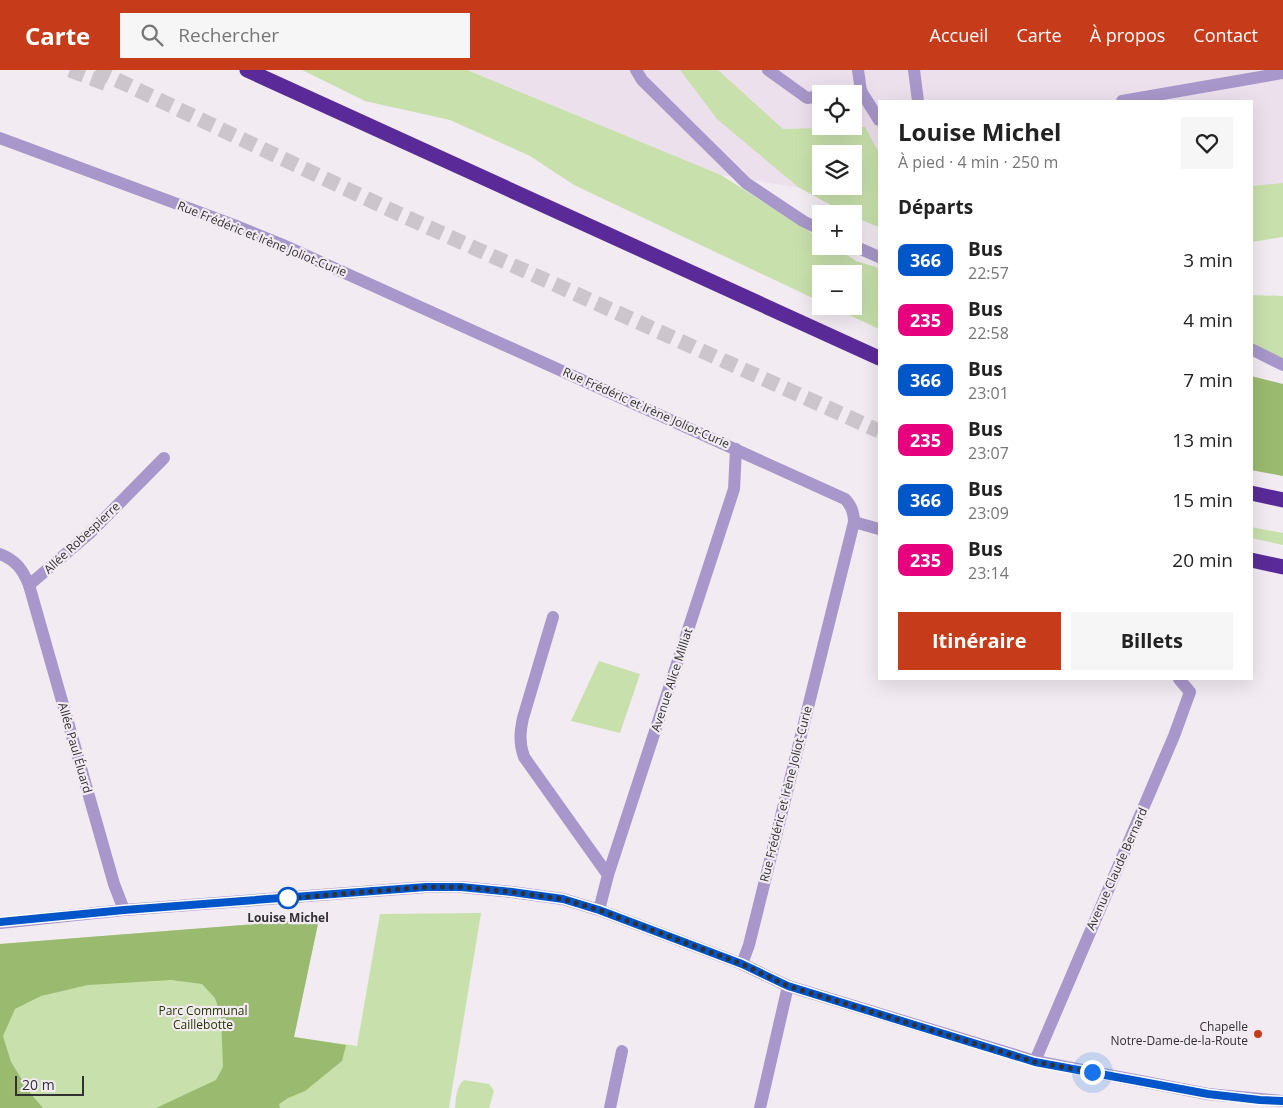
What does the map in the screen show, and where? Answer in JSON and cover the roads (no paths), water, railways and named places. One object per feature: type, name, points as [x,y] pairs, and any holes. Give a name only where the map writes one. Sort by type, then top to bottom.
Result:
[{"type":"highway","points":[[247,70],[878,358]]},
{"type":"highway","points":[[1253,493],[1283,500]]},
{"type":"highway","points":[[1253,560],[1283,567]]},
{"type":"street","points":[[636,70],[642,80],[746,183],[812,226]]},
{"type":"street","points":[[768,70],[807,98],[812,97]]},
{"type":"street","points":[[858,70],[860,85]]},
{"type":"street","points":[[914,70],[918,100]]},
{"type":"street","points":[[1128,100],[1283,73]]},
{"type":"street","points":[[862,93],[878,118]]},
{"type":"street","name":"Rue Frédéric et Irène Joliot-Curie","points":[[0,138],[282,244],[845,499],[852,508],[854,522],[749,944],[742,964]]},
{"type":"street","points":[[862,250],[878,257]]},
{"type":"street","points":[[1253,350],[1283,365]]},
{"type":"street","name":"Avenue Alice Milliat","points":[[599,910],[608,875],[734,489],[736,449]]},
{"type":"street","name":"Allée Robespierre","points":[[0,554],[10,558],[19,565],[29,585],[90,533],[164,458]]},
{"type":"street","points":[[854,522],[878,529]]},
{"type":"street","name":"Allée Paul Éluard","points":[[29,585],[114,884],[124,910]]},
{"type":"street","points":[[553,617],[523,718],[520,746],[524,757],[608,875]]},
{"type":"street","name":"Avenue Claude Bernard","points":[[1035,1062],[1174,736],[1190,692],[1180,680]]},
{"type":"street","points":[[0,922],[124,910],[426,887],[461,887],[563,899],[599,910],[742,964],[788,986],[1035,1062],[1208,1094],[1283,1101]]},
{"type":"street","points":[[760,1108],[788,986]]},
{"type":"street","points":[[610,1108],[622,1051]]},
{"type":"tunnel","points":[[70,70],[107,84]]},
{"type":"tunnel","points":[[96,70],[397,213],[878,431]]},
{"type":"place","name":"Louise Michel","points":[[288,898]]},
{"type":"place","name":"Chapelle Notre-Dame-de-la-Route","points":[[1258,1034]]},
{"type":"park label","name":"Parc Communal Caillebotte","points":[[203,1018]]}]
